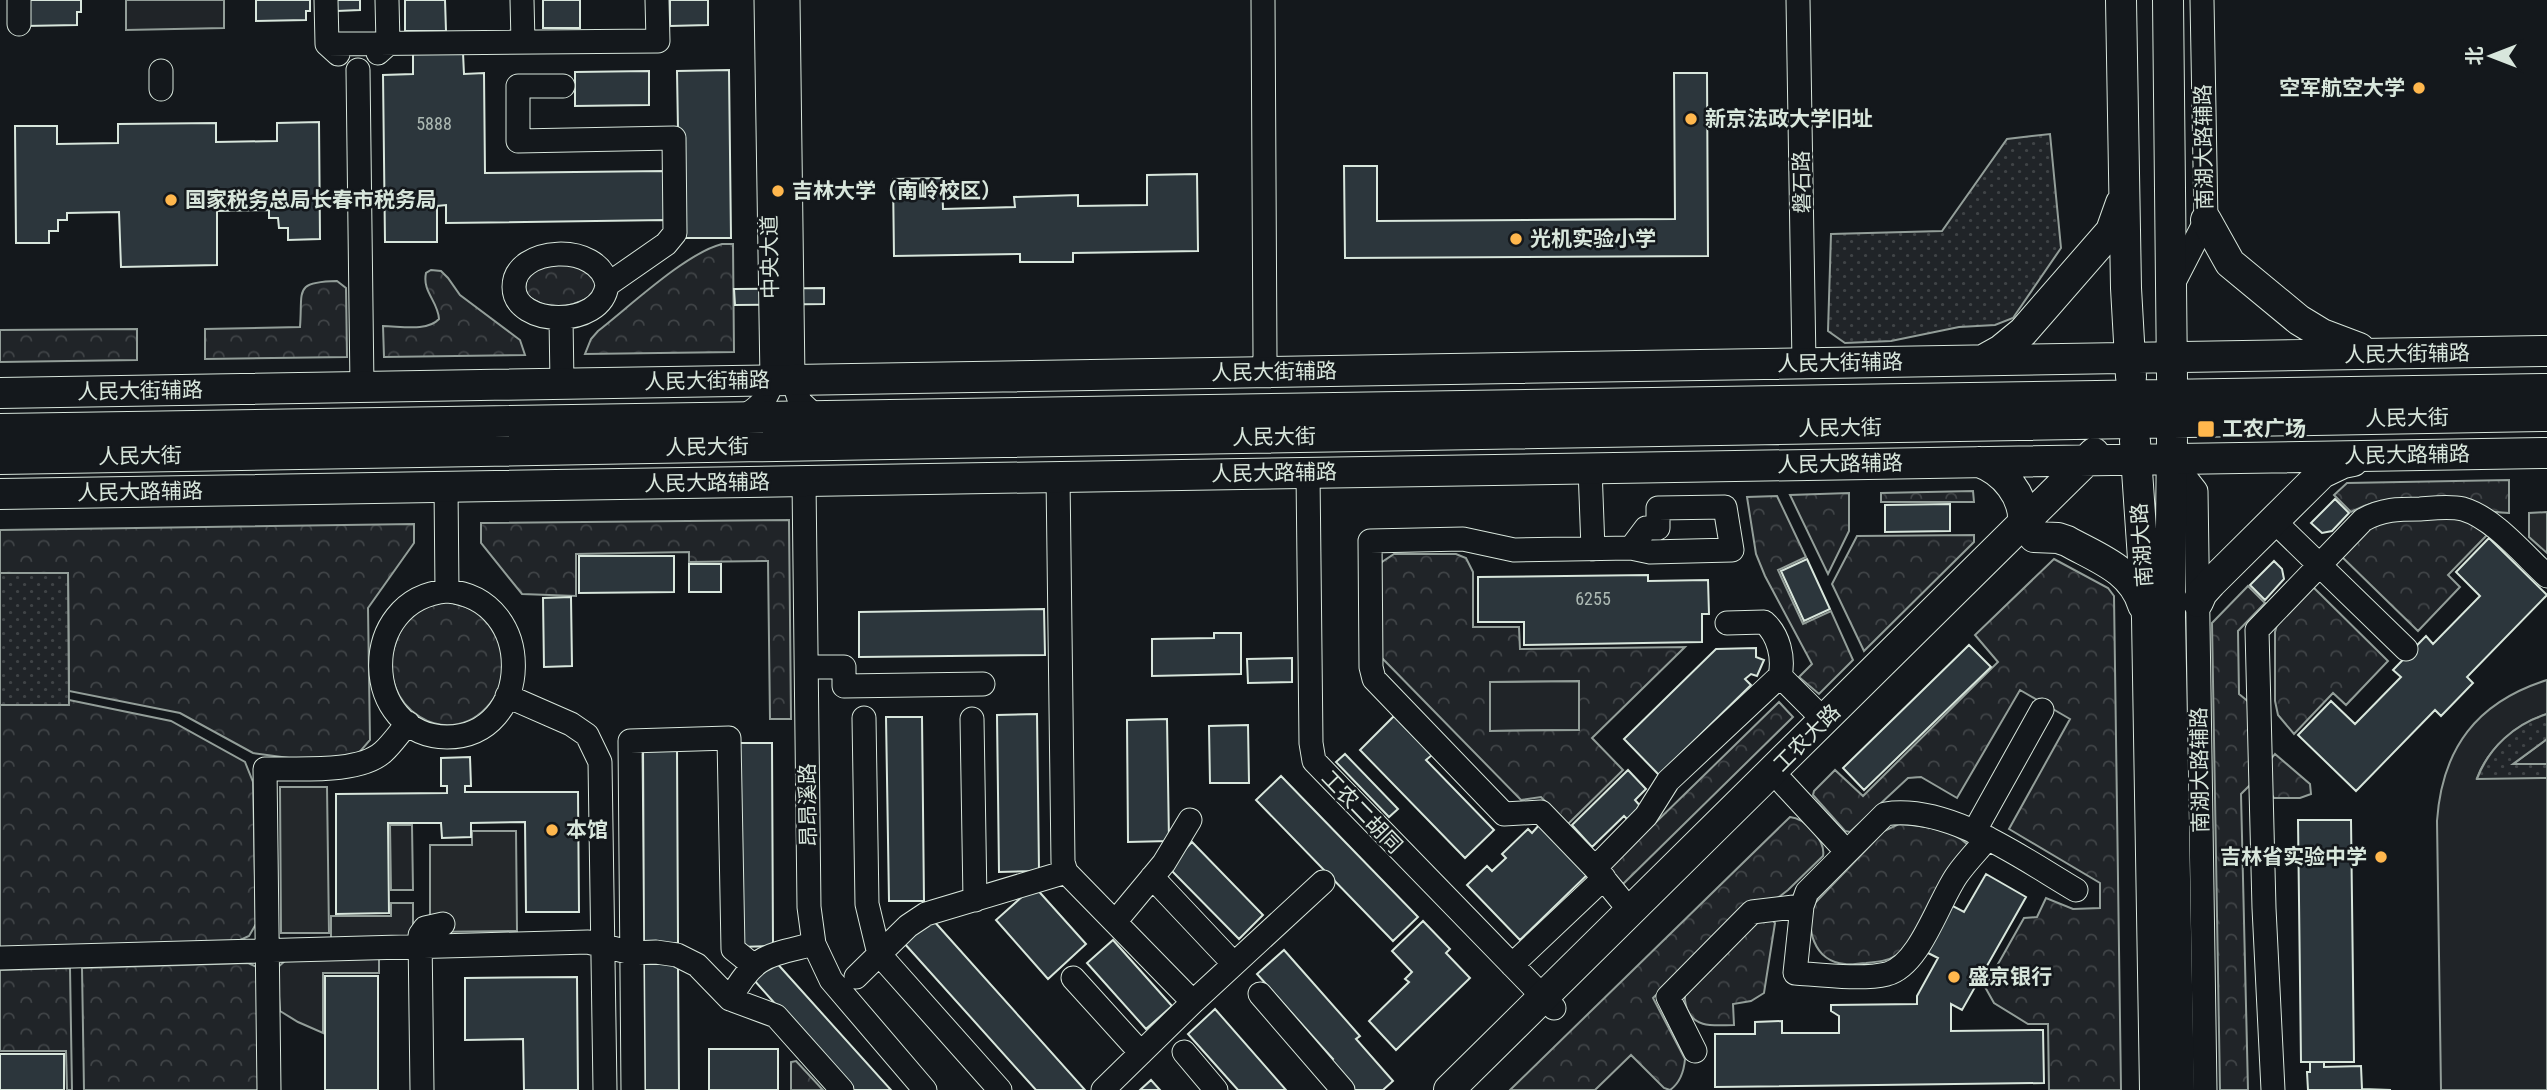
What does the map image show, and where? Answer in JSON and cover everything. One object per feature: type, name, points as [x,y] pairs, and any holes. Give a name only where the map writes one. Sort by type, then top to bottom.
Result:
[{"type":"main road","name":"南湖大路","points":[[2121,0],[2126,288],[2130,358],[2124,435],[2147,618],[2155,1090]]},
{"type":"main road","name":"南湖大路","points":[[2168,0],[2172,286],[2170,616],[2179,1090]]},
{"type":"main road","points":[[1982,361],[2001,351],[2023,332],[2111,231],[2119,214],[2124,189]]},
{"type":"main road","points":[[2206,220],[2230,263],[2299,320],[2350,347],[2391,354]]},
{"type":"main road","name":"人民大街辅路","points":[[0,393],[2547,351]]},
{"type":"main road","name":"人民大街","points":[[2172,408],[2547,389]]},
{"type":"main road","name":"人民大街","points":[[2172,408],[2547,416]]},
{"type":"main road","name":"工农大路","points":[[1449,1090],[1549,1003],[1783,783],[2124,435],[2172,408]]},
{"type":"main road","name":"人民大街","points":[[0,429],[815,416],[2124,435]]},
{"type":"main road","name":"人民大街","points":[[0,459],[2124,435]]},
{"type":"main road","name":"人民大路辅路","points":[[0,494],[1979,462],[2124,435],[2171,459],[2547,453]]},
{"type":"main road","points":[[2197,602],[2202,593],[2322,473],[2343,463],[2384,455]]},
{"type":"main road","points":[[1979,462],[1993,467],[2012,487],[2022,503],[2029,530],[2067,541],[2120,570],[2139,593],[2147,618]]},
{"type":"main road","name":"工农大路","points":[[1471,1090],[1631,912],[1824,720],[2029,530]]},
{"type":"street","points":[[19,0],[19,24]]},
{"type":"street","points":[[326,0],[327,44],[358,70],[362,387]]},
{"type":"street","points":[[387,0],[388,44]]},
{"type":"street","points":[[522,0],[523,42]]},
{"type":"street","points":[[327,44],[658,41],[657,0]]},
{"type":"street","name":"中央大道","points":[[766,0],[782,380],[815,416]]},
{"type":"street","name":"中央大道","points":[[782,380],[788,0]]},
{"type":"street","points":[[1263,0],[1263,372]]},
{"type":"street","name":"磐石路","points":[[1798,0],[1804,363]]},
{"type":"street","name":"南湖大路辅路","points":[[2172,286],[2206,220],[2202,0]]},
{"type":"street","points":[[358,70],[388,44]]},
{"type":"street","points":[[563,86],[518,86],[518,141],[674,138],[675,233],[666,244],[607,285]]},
{"type":"street","points":[[551,255],[578,256],[599,267],[607,285],[604,297],[594,308],[579,315],[561,318],[535,313],[518,299],[514,287],[515,280],[527,264],[551,255]]},
{"type":"street","points":[[561,318],[562,384]]},
{"type":"street","points":[[743,417],[764,403],[769,393],[782,380]]},
{"type":"street","name":"南湖大路辅路","points":[[2171,459],[2196,491],[2205,1090]]},
{"type":"street","points":[[1590,468],[1593,549]]},
{"type":"street","name":"工农二胡同","points":[[1308,473],[1311,743],[1314,761],[1549,1003]]},
{"type":"street","points":[[1058,477],[1063,862],[1066,872],[1193,1002]]},
{"type":"street","name":"昂昂溪路","points":[[804,481],[809,907],[814,944],[831,980],[925,1090]]},
{"type":"street","points":[[446,487],[447,591]]},
{"type":"street","points":[[2273,1090],[2264,908],[2257,630],[2363,520],[2376,512],[2390,509],[2465,510],[2488,522],[2547,576]]},
{"type":"street","points":[[2274,520],[2406,649]]},
{"type":"street","points":[[1631,548],[1514,550],[1463,539],[1370,541],[1371,667],[1374,679],[1504,814],[1541,812],[1599,873],[1631,912]]},
{"type":"street","points":[[458,592],[478,599],[502,621],[514,652],[514,675],[508,696],[495,715],[468,733],[437,736],[408,723],[393,706],[383,686],[380,664],[383,641],[392,621],[407,605],[426,594],[458,592]]},
{"type":"street","points":[[1512,965],[1599,873],[1646,816],[1668,782],[1780,676],[1783,662],[1773,630],[1764,622],[1727,623]]},
{"type":"street","points":[[807,667],[844,667],[844,686],[983,684]]},
{"type":"street","points":[[1780,676],[1824,720]]},
{"type":"street","points":[[508,696],[571,724],[587,735],[600,762],[605,1090]]},
{"type":"street","points":[[2042,710],[1981,835],[1912,955],[1901,967],[1887,974],[1845,976],[1796,973],[1802,906],[1807,892],[1885,814],[1945,818],[1981,835],[2076,890]]},
{"type":"street","points":[[864,718],[867,904],[879,954],[1000,1090]]},
{"type":"street","points":[[972,719],[975,900]]},
{"type":"street","points":[[269,1090],[265,769],[366,763],[383,753],[408,723]]},
{"type":"street","points":[[633,1090],[630,741],[729,738],[733,948],[754,966]]},
{"type":"street","points":[[1783,783],[1847,852]]},
{"type":"street","points":[[1115,922],[1164,863],[1190,820]]},
{"type":"street","points":[[856,977],[908,926],[926,914],[1066,872]]},
{"type":"street","points":[[1152,877],[1234,964]]},
{"type":"street","points":[[1103,1090],[1193,1002],[1324,882]]},
{"type":"street","points":[[1695,1051],[1668,997],[1752,912],[1802,906]]},
{"type":"street","points":[[422,1090],[420,935],[425,928],[443,924]]},
{"type":"street","points":[[0,958],[588,942],[632,953],[677,955],[697,965],[730,999],[776,1016],[842,1090]]},
{"type":"street","points":[[730,999],[744,975],[761,959],[814,944]]},
{"type":"street","points":[[1073,978],[1141,1053]]},
{"type":"street","points":[[1260,994],[1343,1090]]},
{"type":"street","points":[[1184,1052],[1216,1090]]},
{"type":"green space","points":[[126,0],[224,0],[224,28],[126,30]]},
{"type":"green space","points":[[2050,134],[2061,248],[2013,318],[1995,325],[1959,327],[1891,341],[1845,343],[1828,331],[1831,234],[1942,231],[2007,139]]},
{"type":"green space","points":[[722,244],[733,244],[734,352],[585,354],[591,339],[598,331],[641,295],[692,258]]},
{"type":"green space","points":[[552,263],[582,267],[597,281],[593,296],[558,307],[542,304],[525,294],[525,286],[531,273]]},
{"type":"green space","points":[[431,270],[441,271],[460,295],[520,340],[525,355],[384,357],[383,326],[428,326],[439,319],[425,280],[426,273]]},
{"type":"green space","points":[[337,281],[346,288],[347,357],[205,359],[205,329],[300,327],[301,296],[307,286]]},
{"type":"green space","points":[[137,329],[137,360],[0,362],[0,330]]},
{"type":"green space","points":[[2509,480],[2509,513],[2408,500],[2369,504],[2351,512],[2334,495],[2347,483]]},
{"type":"green space","points":[[1973,491],[1974,502],[1881,502],[1881,493]]},
{"type":"green space","points":[[1849,493],[1849,531],[1828,574],[1790,495]]},
{"type":"green space","points":[[1777,496],[1806,557],[1778,570],[1803,624],[1831,611],[1853,660],[1819,694],[1799,677],[1812,664],[1756,554],[1747,497]]},
{"type":"green space","points":[[2463,517],[2487,535],[2448,575],[2460,587],[2418,631],[2339,554],[2374,521]]},
{"type":"green space","points":[[789,520],[791,719],[770,719],[768,561],[689,562],[689,552],[576,554],[576,596],[522,594],[481,543],[481,523]]},
{"type":"green space","points":[[414,524],[414,543],[368,608],[370,740],[357,755],[304,760],[253,753],[180,713],[69,691],[68,573],[0,573],[0,530]]},
{"type":"green space","points":[[1974,535],[1974,542],[1864,651],[1832,584],[1857,536]]},
{"type":"green space","points":[[1394,554],[1456,554],[1466,558],[1473,572],[1473,627],[1519,627],[1520,649],[1685,647],[1592,738],[1623,770],[1568,824],[1541,797],[1521,800],[1382,658],[1378,568]],"holes":[[[1579,681],[1579,730],[1490,731],[1490,682]]]},
{"type":"green space","points":[[2054,559],[2108,588],[2114,596],[2121,1090],[2049,1090],[2048,1024],[2028,1024],[1994,1003],[1985,987],[2024,918],[2037,917],[2046,898],[2073,909],[2100,908],[2100,883],[2009,829],[2070,719],[2020,690],[1957,798],[1921,777],[1908,778],[1850,832],[1845,831],[1813,795],[1835,770],[1863,796],[1998,662],[1975,635]]},
{"type":"green space","points":[[0,573],[68,573],[69,705],[0,705]]},
{"type":"green space","points":[[2310,584],[2388,661],[2346,705],[2333,693],[2294,734],[2278,715],[2275,701],[2275,632],[2278,621]]},
{"type":"green space","points":[[2248,586],[2265,603],[2238,631],[2239,694],[2250,703],[2253,782],[2241,794],[2248,1090],[2220,1090],[2212,623]]},
{"type":"green space","points":[[447,601],[482,615],[496,633],[503,655],[502,677],[494,698],[477,716],[457,724],[438,724],[420,717],[405,704],[395,686],[391,665],[396,642],[409,618],[424,607]]},
{"type":"green space","points":[[2547,680],[2547,714],[2514,730],[2505,738],[2489,756],[2477,778],[2547,778],[2547,1090],[2441,1090],[2437,821],[2446,771],[2468,731],[2483,715],[2522,689]]},
{"type":"green space","points":[[1579,681],[1579,730],[1490,731],[1490,682]]},
{"type":"green space","points":[[69,700],[171,721],[245,762],[253,782],[256,924],[249,936],[238,941],[0,949],[0,705],[68,705]]},
{"type":"green space","points":[[1779,702],[1793,717],[1623,884],[1608,869]]},
{"type":"green space","points":[[2547,714],[2547,739],[2513,764],[2547,764],[2547,778],[2477,779],[2488,757],[2504,738],[2524,724]]},
{"type":"green space","points":[[2547,739],[2547,764],[2512,765]]},
{"type":"green space","points":[[2275,754],[2310,784],[2311,794],[2300,798],[2274,798],[2271,759]]},
{"type":"green space","points":[[1790,817],[1802,821],[1813,831],[1821,844],[1823,856],[1771,903],[1745,908],[1653,998],[1685,1059],[1681,1076],[1670,1090],[1664,1088],[1631,1055],[1595,1090],[1510,1090]]},
{"type":"green space","points":[[1899,824],[1953,834],[1967,844],[1963,857],[1923,923],[1897,955],[1874,962],[1834,962],[1819,950],[1814,942],[1811,922],[1815,903],[1884,831]]},
{"type":"green space","points":[[390,825],[412,825],[413,890],[391,890]]},
{"type":"green space","points":[[391,903],[413,903],[413,927],[409,936],[331,941],[331,916],[391,916]]},
{"type":"green space","points":[[1771,919],[1775,923],[1764,993],[1751,1001],[1733,1004],[1734,1025],[1713,1025],[1695,1020],[1687,1009],[1686,991],[1759,921]]},
{"type":"green space","points":[[379,956],[379,973],[323,973],[323,1033],[280,1011],[277,968],[286,960]]},
{"type":"green space","points":[[248,963],[257,967],[263,1090],[84,1090],[82,968]]},
{"type":"green space","points":[[70,968],[72,1090],[67,1090],[66,1051],[0,1051],[0,970]]},
{"type":"green space","points":[[796,1061],[823,1090],[791,1090],[791,1062]]},
{"type":"shaded area","points":[[2547,512],[2547,553],[2529,537],[2529,513]]},
{"type":"shaded area","points":[[280,787],[327,787],[329,933],[281,933]]},
{"type":"shaded area","points":[[472,831],[516,831],[517,931],[430,932],[430,845],[472,845]]},
{"type":"building","points":[[25,0],[81,0],[77,25],[25,26]]},
{"type":"building","points":[[256,0],[310,0],[310,11],[306,11],[306,20],[256,21]]},
{"type":"building","points":[[337,0],[360,0],[360,10],[337,11]]},
{"type":"building","points":[[405,0],[445,0],[446,31],[405,31]]},
{"type":"building","points":[[543,0],[580,0],[580,28],[543,28]]},
{"type":"building","points":[[670,0],[708,0],[708,25],[670,26]]},
{"type":"building","points":[[463,53],[464,74],[484,73],[485,173],[665,171],[679,189],[677,71],[729,70],[731,238],[679,238],[666,220],[446,223],[446,205],[437,206],[437,242],[385,242],[383,75],[413,74],[413,54]]},
{"type":"building","points":[[649,71],[649,105],[575,106],[575,72]]},
{"type":"building","name":"新京法政大学旧址","points":[[1674,73],[1707,73],[1708,256],[1345,258],[1344,166],[1377,166],[1377,221],[1675,219]]},
{"type":"building","points":[[319,122],[320,239],[288,240],[288,228],[279,228],[278,218],[269,218],[269,210],[217,211],[217,265],[121,267],[119,212],[67,213],[67,220],[58,220],[58,231],[49,231],[49,243],[16,243],[15,126],[57,126],[57,144],[118,143],[118,124],[216,123],[216,142],[277,141],[277,123]]},
{"type":"building","points":[[1197,174],[1198,251],[1073,253],[1073,262],[1020,262],[1020,254],[894,256],[893,179],[942,178],[943,209],[1015,207],[1014,197],[1078,195],[1078,206],[1147,205],[1147,175]]},
{"type":"building","points":[[824,288],[824,304],[735,305],[734,289]]},
{"type":"building","points":[[2335,499],[2349,513],[2332,531],[2322,533],[2311,523]]},
{"type":"building","points":[[1950,504],[1950,531],[1885,532],[1885,505]]},
{"type":"building","points":[[2489,538],[2547,595],[2467,677],[2473,683],[2441,716],[2435,710],[2356,791],[2298,735],[2331,701],[2355,724],[2401,677],[2393,670],[2426,636],[2433,644],[2480,596],[2456,572]]},
{"type":"building","points":[[579,556],[674,556],[674,592],[579,593]]},
{"type":"building","points":[[1807,559],[1830,609],[1804,621],[1781,571]]},
{"type":"building","points":[[2274,561],[2282,569],[2284,579],[2265,600],[2250,585]]},
{"type":"building","points":[[689,564],[721,564],[721,592],[689,592]]},
{"type":"building","points":[[1648,575],[1648,581],[1708,580],[1709,614],[1702,614],[1702,642],[1524,645],[1524,622],[1478,622],[1478,577]]},
{"type":"building","points":[[571,597],[572,666],[544,667],[543,598]]},
{"type":"building","points":[[1044,609],[1045,655],[859,657],[859,612]]},
{"type":"building","points":[[1214,633],[1241,633],[1241,674],[1152,676],[1152,639],[1214,638]]},
{"type":"building","points":[[1969,645],[1991,667],[1864,790],[1843,768]]},
{"type":"building","points":[[1756,648],[1756,657],[1764,660],[1757,676],[1751,674],[1745,679],[1751,685],[1659,775],[1624,739],[1716,649]]},
{"type":"building","points":[[1292,658],[1292,682],[1248,683],[1247,659]]},
{"type":"building","points":[[1037,714],[1039,871],[999,872],[997,715]]},
{"type":"building","points":[[1394,716],[1432,755],[1426,760],[1494,830],[1465,858],[1360,750]]},
{"type":"building","points":[[886,717],[922,717],[924,901],[889,901]]},
{"type":"building","points":[[1167,719],[1169,841],[1128,842],[1127,720]]},
{"type":"building","points":[[1248,725],[1249,783],[1210,783],[1209,726]]},
{"type":"building","points":[[738,743],[772,743],[773,946],[740,947]]},
{"type":"building","points":[[677,746],[678,943],[644,944],[643,747]]},
{"type":"building","points":[[1345,754],[1398,809],[1389,817],[1336,762]]},
{"type":"building","name":"本馆","points":[[470,757],[471,786],[465,786],[465,792],[578,792],[579,912],[526,912],[525,822],[471,823],[471,837],[442,838],[441,823],[388,823],[389,913],[336,914],[336,794],[447,793],[447,786],[441,786],[441,758]]},
{"type":"building","points":[[1628,770],[1646,789],[1635,800],[1642,808],[1629,821],[1624,816],[1592,847],[1572,825]]},
{"type":"building","points":[[1281,776],[1418,917],[1393,941],[1256,800]]},
{"type":"building","points":[[2298,820],[2351,820],[2354,1062],[2301,1062]]},
{"type":"building","points":[[1540,824],[1588,874],[1520,940],[1467,885],[1487,866],[1492,871],[1506,858],[1502,854],[1528,829],[1532,833]]},
{"type":"building","points":[[1192,842],[1263,915],[1239,939],[1168,867]]},
{"type":"building","name":"盛京银行","points":[[1986,874],[2026,897],[1962,1010],[1951,1004],[1951,1031],[2043,1030],[2044,1083],[1715,1087],[1715,1034],[1755,1034],[1755,1022],[1782,1021],[1782,1033],[1839,1033],[1839,1016],[1831,1011],[1831,1005],[1917,1004],[1917,996],[1938,958],[1924,951],[1951,905],[1964,912]]},
{"type":"building","points":[[1034,886],[1086,944],[1048,979],[996,920]]},
{"type":"building","points":[[932,919],[1085,1090],[1036,1090],[904,943]]},
{"type":"building","points":[[1423,921],[1450,949],[1446,953],[1470,978],[1396,1050],[1369,1021],[1409,982],[1405,979],[1412,972],[1392,951]]},
{"type":"building","points":[[1113,940],[1172,1006],[1146,1029],[1087,963]]},
{"type":"building","points":[[1284,950],[1360,1036],[1356,1039],[1393,1081],[1383,1090],[1353,1090],[1329,1063],[1333,1059],[1257,974]]},
{"type":"building","points":[[774,960],[891,1090],[852,1090],[753,979]]},
{"type":"building","points":[[644,964],[678,964],[679,1090],[645,1090]]},
{"type":"building","points":[[325,976],[378,976],[378,1090],[325,1090]]},
{"type":"building","points":[[577,977],[578,1090],[524,1090],[523,1039],[465,1040],[465,978]]},
{"type":"building","points":[[1215,1009],[1286,1090],[1238,1090],[1188,1034]]},
{"type":"building","points":[[709,1049],[778,1049],[778,1090],[709,1090]]},
{"type":"building","points":[[0,1054],[64,1054],[64,1090],[0,1090]]},
{"type":"building","points":[[2310,1062],[2324,1062],[2324,1067],[2361,1066],[2362,1089],[2391,1090],[2308,1090],[2307,1072],[2310,1072]]},
{"type":"building","points":[[1151,1080],[1160,1090],[1140,1090]]},
{"type":"place","name":"空军航空大学","points":[[2419,88]]},
{"type":"place","name":"新京法政大学旧址","points":[[1691,119]]},
{"type":"place","name":"吉林大学（南岭校区）","points":[[778,191]]},
{"type":"place","name":"国家税务总局长春市税务局","points":[[171,200]]},
{"type":"place","name":"光机实验小学","points":[[1516,239]]},
{"type":"place","name":"工农广场","points":[[2206,429]]},
{"type":"place","name":"本馆","points":[[552,830]]},
{"type":"place","name":"吉林省实验中学","points":[[2381,857]]},
{"type":"place","name":"盛京银行","points":[[1954,977]]}]
